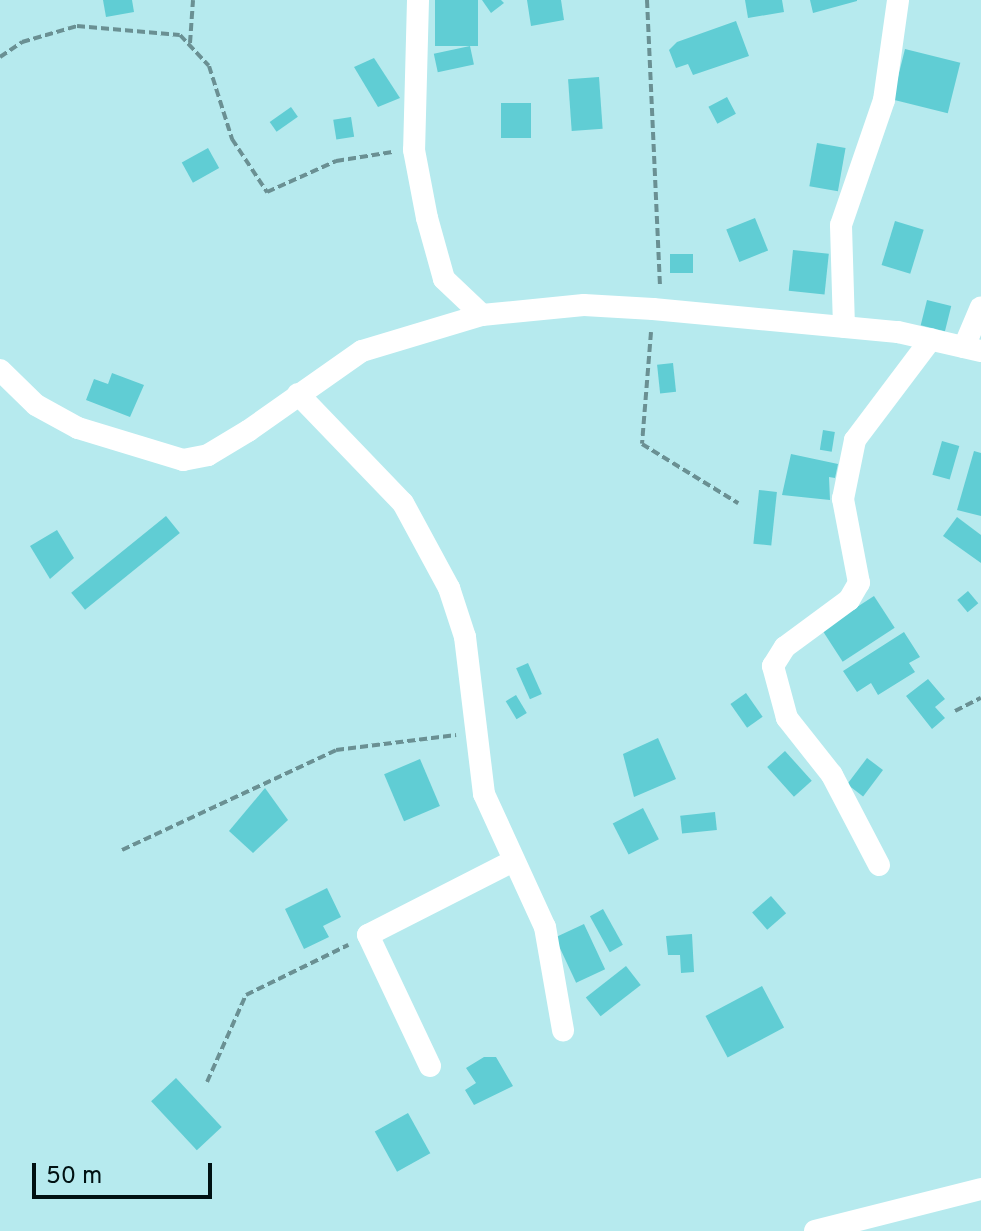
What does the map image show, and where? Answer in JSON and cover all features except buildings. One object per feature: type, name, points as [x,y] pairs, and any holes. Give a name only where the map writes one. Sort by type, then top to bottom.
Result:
[{"type":"street","points":[[418,0],[414,150],[439,269],[482,315]]},
{"type":"street","points":[[844,327],[841,225],[884,100],[898,0]]},
{"type":"street","points":[[0,370],[36,405],[78,428],[183,460],[208,455],[362,351],[482,315],[584,305],[657,310],[844,327],[931,339],[973,349],[981,307]]},
{"type":"street","points":[[879,865],[832,775],[787,718],[773,666],[785,647],[849,600],[859,583],[843,499],[855,440],[931,339]]},
{"type":"street","points":[[298,394],[403,503],[436,561],[465,637],[484,794],[511,862],[545,927],[563,1030]]},
{"type":"street","points":[[430,1066],[368,935],[511,862]]},
{"type":"street","points":[[815,1231],[981,1189]]},
{"type":"path","points":[[190,43],[193,0]]},
{"type":"path","points":[[647,0],[657,310],[642,444],[738,503]]},
{"type":"path","points":[[0,57],[36,36],[77,26],[168,33],[190,43],[209,66],[232,139],[267,192],[336,161],[414,150]]},
{"type":"path","points":[[955,711],[981,698]]},
{"type":"path","points":[[122,850],[336,750],[475,732]]},
{"type":"path","points":[[207,1082],[246,995],[368,935]]}]
